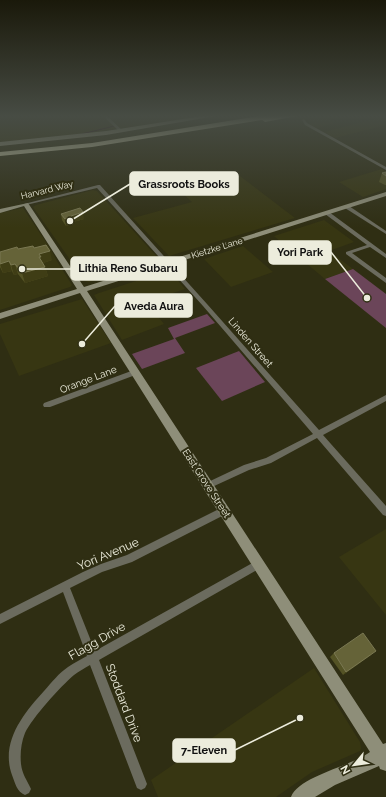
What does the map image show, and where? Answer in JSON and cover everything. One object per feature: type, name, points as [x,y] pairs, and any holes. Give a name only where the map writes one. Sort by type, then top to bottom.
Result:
[{"type":"street","points":[[358,153],[386,169]]},
{"type":"street","name":"Harvard Way","points":[[0,211],[98,186]]},
{"type":"street","name":"Linden Street","points":[[98,186],[168,263],[386,512]]},
{"type":"street","name":"Kietzke Lane","points":[[1,317],[386,194]]},
{"type":"street","name":"East Grove Street","points":[[26,204],[84,291],[208,486],[384,756]]},
{"type":"street","points":[[347,207],[386,233]]},
{"type":"street","points":[[327,213],[386,256]]},
{"type":"street","points":[[371,245],[348,253],[386,281]]},
{"type":"street","name":"Orange Lane","points":[[47,406],[136,372]]},
{"type":"street","points":[[208,486],[247,467],[268,461],[386,398]]},
{"type":"street","name":"Yori Avenue","points":[[0,619],[101,568],[129,559],[225,510]]},
{"type":"street","name":"Flagg Drive","points":[[25,789],[19,781],[15,771],[15,745],[25,722],[61,679],[72,670],[259,564]]},
{"type":"street","name":"Stoddard Drive","points":[[65,586],[141,784]]},
{"type":"street","points":[[299,797],[329,779],[384,756]]},
{"type":"shaded area","points":[[382,169],[386,172],[386,189],[363,197],[339,182]]},
{"type":"shaded area","points":[[240,176],[295,218],[169,256],[133,218],[192,202],[172,184],[200,177],[210,184]]},
{"type":"shaded area","points":[[93,190],[97,191],[158,258],[157,260],[89,282],[85,281],[33,207]]},
{"type":"shaded area","points":[[23,208],[50,248],[72,285],[70,287],[0,310],[0,213]]},
{"type":"shaded area","points":[[324,220],[354,242],[329,251],[353,269],[325,279],[274,236]]},
{"type":"shaded area","points":[[243,246],[273,272],[231,287],[204,259]]},
{"type":"shaded area","points":[[353,269],[386,294],[386,328],[325,279]]},
{"type":"shaded area","points":[[170,271],[185,289],[146,302],[164,324],[122,340],[94,295]]},
{"type":"shaded area","points":[[82,299],[111,343],[19,376],[0,334],[0,324]]},
{"type":"shaded area","points":[[207,314],[215,323],[175,338],[185,353],[142,369],[132,354],[174,339],[168,328]]},
{"type":"shaded area","points":[[239,351],[265,382],[222,401],[196,368]]},
{"type":"shaded area","points":[[386,529],[386,615],[339,557]]},
{"type":"shaded area","points":[[314,668],[360,742],[360,751],[312,772],[276,797],[158,797],[151,780]]},
{"type":"building","points":[[80,208],[83,212],[71,216],[72,217],[65,219],[61,214]]},
{"type":"building","points":[[46,245],[50,251],[39,254],[41,257],[39,257],[45,267],[22,273],[15,264],[11,265],[9,261],[0,264],[0,252],[17,247],[18,249],[33,246],[34,248]]},
{"type":"building","points":[[363,633],[376,651],[346,672],[334,653]]},
{"type":"place","name":"Grassroots Books","points":[[70,221]]},
{"type":"place","name":"Lithia Reno Subaru","points":[[22,269]]},
{"type":"place","name":"Yori Park","points":[[367,298]]},
{"type":"place","name":"Aveda Aura","points":[[82,344]]},
{"type":"place","name":"7-Eleven","points":[[300,718]]}]
